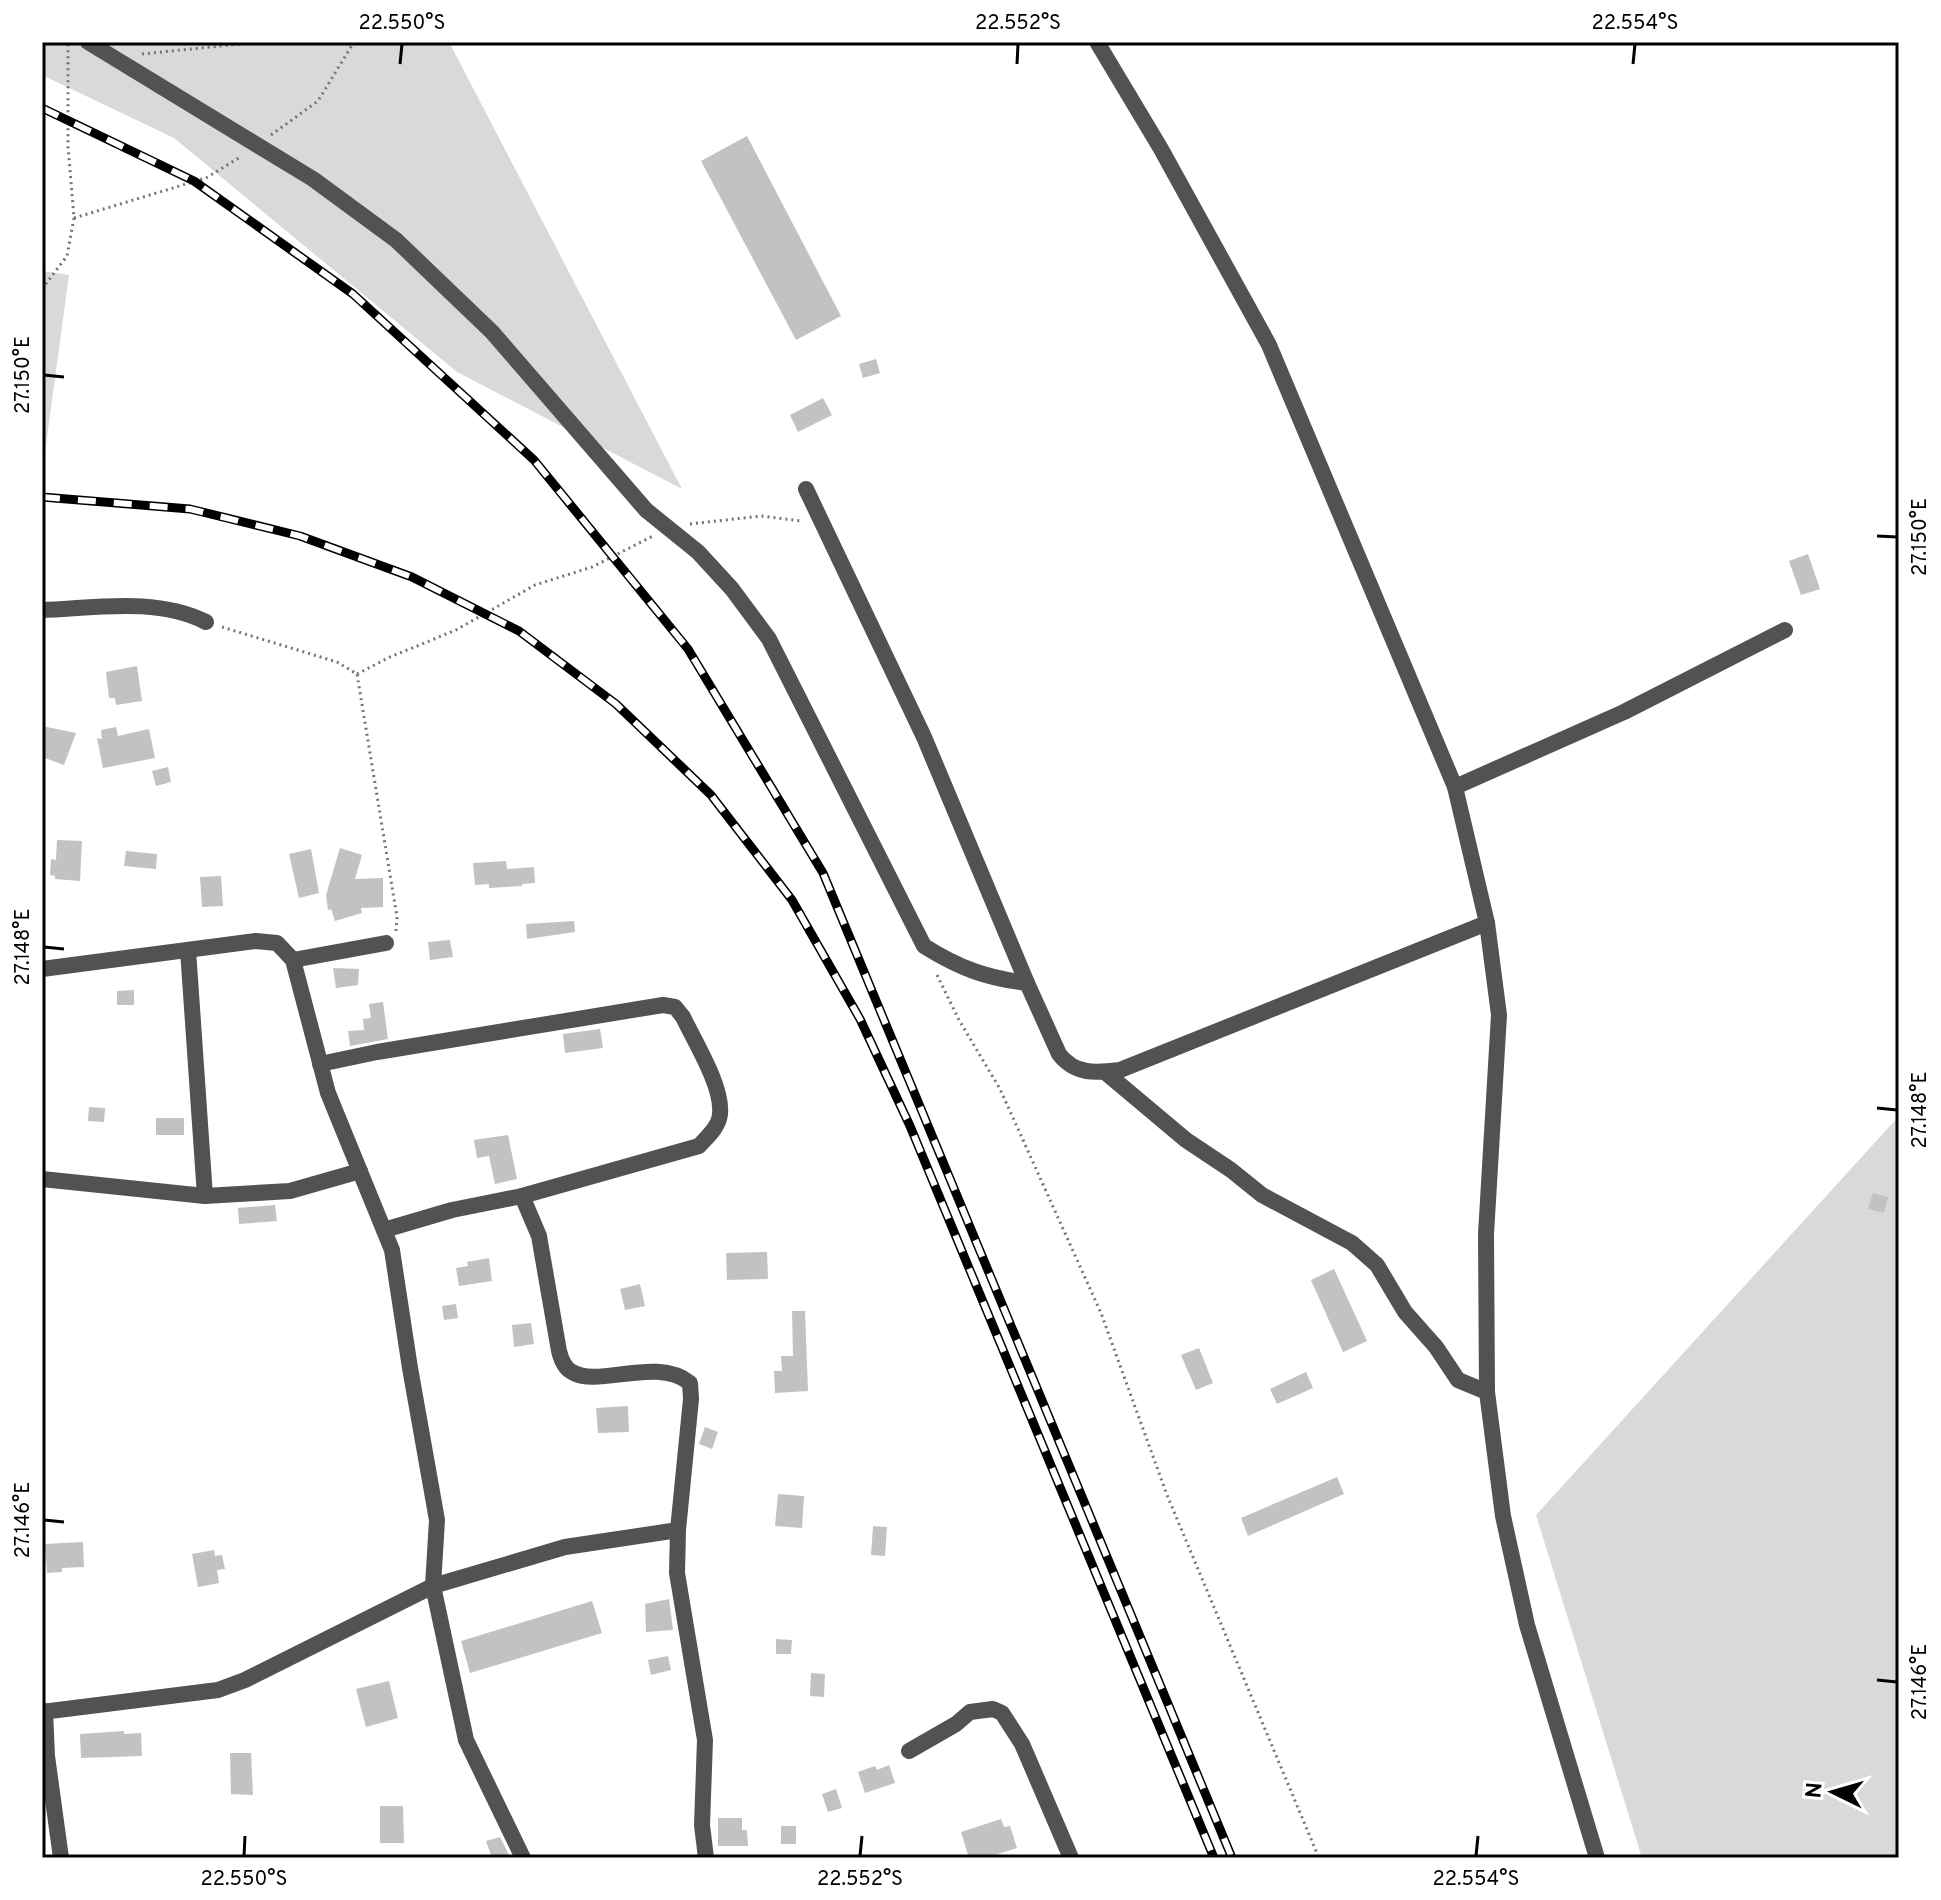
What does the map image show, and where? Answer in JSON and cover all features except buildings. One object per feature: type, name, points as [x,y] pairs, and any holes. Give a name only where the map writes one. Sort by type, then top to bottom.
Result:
[{"type":"street","points":[[88,42],[313,179],[396,240],[492,332],[646,510],[706,561],[732,589],[769,639],[924,946],[953,964],[980,974],[1027,983]]},
{"type":"street","points":[[1097,42],[1161,149],[1269,345],[1455,787],[1487,923],[1499,1015],[1486,1234],[1487,1392],[1503,1516],[1527,1625],[1597,1858]]},
{"type":"street","points":[[806,489],[924,737],[1027,983],[1059,1054],[1067,1064],[1076,1069],[1120,1070],[1487,923]]},
{"type":"street","points":[[42,610],[139,607],[179,610],[206,622]]},
{"type":"street","points":[[1455,787],[1624,712],[1785,630]]},
{"type":"street","points":[[42,969],[256,941],[277,943],[293,960],[328,1093],[392,1250],[437,1520],[433,1586],[466,1740],[523,1858]]},
{"type":"street","points":[[293,960],[386,943]]},
{"type":"street","points":[[188,950],[205,1196]]},
{"type":"street","points":[[320,1064],[663,1005],[675,1007],[683,1017],[718,1092],[720,1116],[713,1131],[699,1146],[522,1196],[452,1210],[384,1230]]},
{"type":"street","points":[[1105,1072],[1175,1131],[1262,1195],[1352,1243],[1377,1265],[1405,1312],[1436,1347],[1458,1380],[1487,1392]]},
{"type":"street","points":[[42,1179],[205,1196],[290,1191],[360,1171]]},
{"type":"street","points":[[522,1196],[539,1236],[559,1351],[562,1362],[570,1372],[584,1376],[638,1371],[679,1375],[690,1383],[688,1451],[678,1530],[677,1573],[705,1740],[702,1825],[706,1858]]},
{"type":"street","points":[[61,1858],[44,1712],[218,1690],[245,1680],[433,1586],[565,1547],[678,1530]]},
{"type":"street","points":[[909,1751],[956,1724],[970,1712],[993,1709],[1002,1713],[1022,1744],[1071,1858]]},
{"type":"path","points":[[42,289],[67,256],[74,218],[68,146],[68,42]]},
{"type":"path","points":[[115,58],[259,42]]},
{"type":"path","points":[[357,674],[456,630],[535,585],[592,567],[646,541],[667,527],[761,516],[824,527]]},
{"type":"path","points":[[206,622],[337,662],[357,674],[397,917],[395,934],[386,943]]},
{"type":"path","points":[[924,946],[959,1020],[1000,1089],[1101,1313],[1167,1495],[1319,1858]]},
{"type":"shaded area","points":[[42,42],[449,42],[682,489],[457,372],[174,138],[42,75]]},
{"type":"shaded area","points":[[42,271],[69,275],[42,474]]},
{"type":"shaded area","points":[[1899,1116],[1899,1858],[1642,1858],[1536,1515]]},
{"type":"railway","points":[[42,108],[194,181],[353,294],[534,460],[688,649],[823,873],[1232,1858]]},
{"type":"railway","points":[[42,497],[190,509],[300,536],[412,577],[519,631],[616,704],[711,795],[792,900],[860,1019],[910,1126],[1214,1858]]}]
